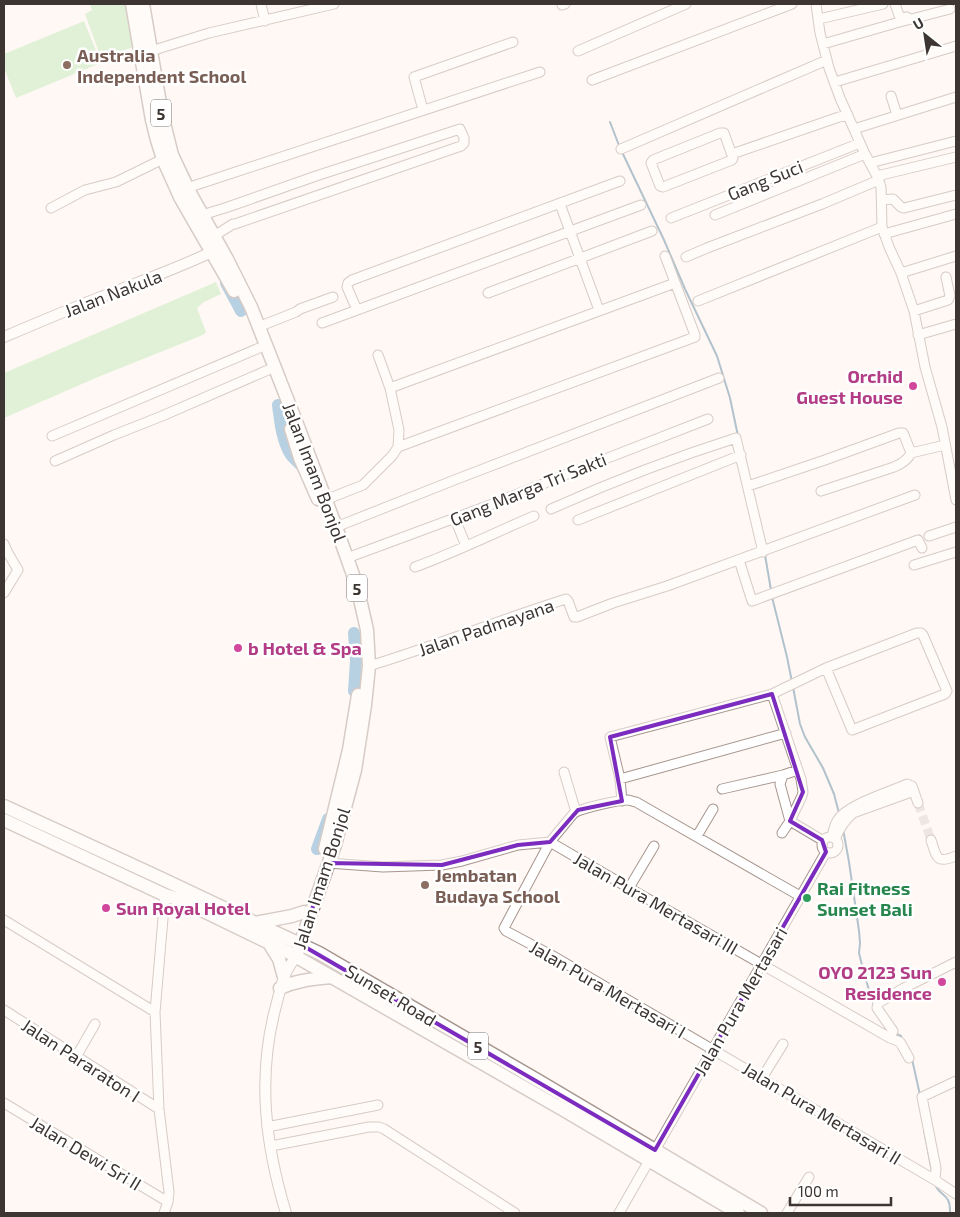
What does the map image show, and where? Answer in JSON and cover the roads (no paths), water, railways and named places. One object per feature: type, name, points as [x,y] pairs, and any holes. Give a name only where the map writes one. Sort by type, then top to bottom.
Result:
[{"type":"highway","name":"Jalan Imam Bonjol","points":[[132,4],[152,120],[163,159],[180,197],[216,245],[236,276],[251,307],[284,389],[317,487],[356,613],[360,632],[360,667],[349,750],[328,839],[294,948]]},
{"type":"highway","name":"Jalan Imam Bonjol","points":[[143,4],[166,136],[172,155],[216,245],[229,280],[244,311],[259,348],[263,372],[277,392],[300,458],[325,500],[357,586],[366,620],[369,666],[355,770],[328,863],[294,948]]},
{"type":"highway","name":"Sunset Road","points":[[4,806],[255,923],[294,948],[332,977],[491,1061],[537,1080],[738,1213]]},
{"type":"highway","name":"Sunset Road","points":[[4,820],[183,901],[268,943],[294,948],[341,966],[491,1061]]},
{"type":"highway","points":[[255,923],[304,912]]},
{"type":"highway","points":[[268,943],[278,959],[284,979],[292,983],[332,977]]},
{"type":"highway","name":"Sunset Road","points":[[652,1156],[761,1213]]},
{"type":"main road","name":"Jalan Nakula","points":[[4,337],[200,258],[216,245]]},
{"type":"main road","points":[[286,1213],[280,1193],[267,1127],[265,1096],[266,1056],[273,1017],[284,979],[286,961],[294,948]]},
{"type":"street","points":[[260,4],[265,20]]},
{"type":"street","points":[[150,51],[209,33],[334,4]]},
{"type":"street","points":[[578,51],[686,4]]},
{"type":"street","points":[[592,80],[792,4]]},
{"type":"street","points":[[816,4],[827,60],[854,130],[881,187],[883,230],[914,311],[925,367],[954,477],[956,497]]},
{"type":"street","points":[[819,20],[883,4]]},
{"type":"street","points":[[895,4],[899,16],[902,18],[953,7]]},
{"type":"street","points":[[823,44],[953,7]]},
{"type":"street","points":[[424,110],[414,77],[513,42]]},
{"type":"street","points":[[835,82],[956,46]]},
{"type":"street","points":[[621,149],[827,60]]},
{"type":"street","points":[[187,188],[540,72]]},
{"type":"street","points":[[891,96],[897,115]]},
{"type":"street","points":[[854,130],[956,97]]},
{"type":"street","points":[[732,154],[848,115]]},
{"type":"street","points":[[202,215],[228,208],[316,176],[460,128],[464,138],[464,143],[461,146],[233,224],[216,245]]},
{"type":"street","points":[[720,133],[724,134],[732,154],[733,158],[731,161],[663,187],[660,185],[651,162],[720,133]]},
{"type":"street","points":[[870,163],[956,141]]},
{"type":"street","name":"Gang Suci","points":[[671,218],[860,143]]},
{"type":"street","points":[[715,215],[865,154]]},
{"type":"street","points":[[686,257],[822,204],[878,178],[956,157]]},
{"type":"street","points":[[51,208],[85,190],[116,182],[163,159]]},
{"type":"street","points":[[316,176],[322,194]]},
{"type":"street","points":[[357,310],[347,287],[348,283],[352,280],[620,181]]},
{"type":"street","points":[[882,200],[892,199],[904,208],[956,195]]},
{"type":"street","points":[[560,204],[599,310]]},
{"type":"street","points":[[322,323],[640,205]]},
{"type":"street","points":[[228,208],[233,224]]},
{"type":"street","points":[[698,301],[883,230],[956,214]]},
{"type":"street","points":[[488,293],[652,231]]},
{"type":"street","points":[[325,500],[363,485],[398,448],[693,338],[695,335],[665,256]]},
{"type":"street","points":[[901,273],[956,256]]},
{"type":"street","points":[[914,311],[950,299],[946,277]]},
{"type":"street","points":[[390,388],[675,283]]},
{"type":"street","points":[[258,327],[333,297]]},
{"type":"street","points":[[918,335],[956,324]]},
{"type":"street","points":[[52,436],[259,348]]},
{"type":"street","points":[[378,355],[390,388],[399,430],[398,448]]},
{"type":"street","points":[[55,461],[114,434],[162,416],[263,372]]},
{"type":"street","points":[[336,527],[719,378]]},
{"type":"street","name":"Gang Marga Tri Sakti","points":[[347,558],[454,519],[708,418]]},
{"type":"street","points":[[748,486],[899,433],[904,434],[912,453]]},
{"type":"street","points":[[551,509],[654,466],[736,438],[763,552]]},
{"type":"street","points":[[820,491],[894,467],[912,453],[945,445]]},
{"type":"street","points":[[578,520],[741,455]]},
{"type":"street","name":"Jalan Padmayana","points":[[369,666],[566,599],[574,617],[578,617],[613,603],[763,552],[915,495]]},
{"type":"street","points":[[415,567],[534,516]]},
{"type":"street","points":[[454,519],[466,546]]},
{"type":"street","points":[[929,536],[956,527]]},
{"type":"street","points":[[739,560],[752,600],[918,540],[922,548]]},
{"type":"street","points":[[4,544],[18,570],[4,594]]},
{"type":"street","points":[[914,565],[956,552]]},
{"type":"street","points":[[4,562],[15,566]]},
{"type":"street","points":[[622,801],[620,779],[610,737],[772,694],[826,668],[917,633],[921,632],[923,635],[947,691],[945,694],[852,730],[826,668]]},
{"type":"street","points":[[772,694],[798,770],[803,792],[782,833]]},
{"type":"street","points":[[620,779],[786,733]]},
{"type":"street","points":[[722,789],[798,770]]},
{"type":"street","points":[[564,772],[576,812]]},
{"type":"street","points":[[783,775],[780,784],[790,820],[822,840]]},
{"type":"street","points":[[822,840],[823,850],[831,853],[836,850],[838,844],[834,838],[836,821],[840,816],[851,808],[907,784],[912,786],[918,803]]},
{"type":"street","points":[[328,863],[382,867],[442,865],[462,861],[518,846],[550,842],[576,812],[629,800],[636,802],[800,896]]},
{"type":"street","points":[[696,836],[713,809]]},
{"type":"street","points":[[822,840],[834,838]]},
{"type":"street","points":[[931,840],[940,859],[945,860],[956,856]]},
{"type":"street","name":"Jalan Pura Mertasari III","points":[[550,842],[890,1038]]},
{"type":"street","name":"Jalan Pura Mertasari I","points":[[550,842],[504,928],[506,931],[713,1049]]},
{"type":"street","points":[[629,888],[654,846]]},
{"type":"street","name":"Jalan Pura Mertasari","points":[[619,1213],[826,852]]},
{"type":"street","points":[[164,1213],[168,1202],[168,1182],[159,1109],[156,1012],[165,894]]},
{"type":"street","points":[[4,920],[156,1012]]},
{"type":"street","points":[[909,1058],[900,1042],[890,1038],[893,1031],[877,1008],[878,1003],[956,962]]},
{"type":"street","name":"Jalan Pararaton I","points":[[4,1010],[159,1109]]},
{"type":"street","points":[[76,1057],[95,1024]]},
{"type":"street","points":[[762,1078],[783,1044]]},
{"type":"street","name":"Jalan Pura Mertasari II","points":[[713,1049],[956,1194]]},
{"type":"street","points":[[935,1180],[936,1168],[922,1097],[956,1081]]},
{"type":"street","name":"Jalan Dewi Sri II","points":[[4,1103],[168,1202]]},
{"type":"street","points":[[267,1127],[378,1105]]},
{"type":"street","points":[[271,1146],[369,1127],[379,1127],[515,1213]]},
{"type":"street","points":[[787,1213],[808,1178]]},
{"type":"waterway","points":[[610,122],[620,148]]},
{"type":"waterway","points":[[622,152],[717,356],[730,398],[738,436]]},
{"type":"waterway","points":[[226,283],[241,311]]},
{"type":"waterway","points":[[278,405],[285,444],[291,455],[305,470]]},
{"type":"waterway","points":[[765,555],[771,590]]},
{"type":"waterway","points":[[772,597],[792,682]]},
{"type":"waterway","points":[[354,633],[356,661],[354,691]]},
{"type":"waterway","points":[[793,687],[800,724],[805,737],[823,768],[834,794],[839,813]]},
{"type":"waterway","points":[[317,849],[328,819]]},
{"type":"waterway","points":[[843,829],[859,931],[859,953],[874,1006]]},
{"type":"waterway","points":[[895,1033],[901,1036],[902,1039]]},
{"type":"waterway","points":[[912,1059],[920,1095]]},
{"type":"waterway","points":[[924,1130],[932,1172]]},
{"type":"waterway","points":[[935,1184],[949,1201],[950,1213]]},
{"type":"tunnel","points":[[918,803],[931,840]]},
{"type":"place","name":"Australia Independent School","points":[[67,65]]},
{"type":"place","name":"Orchid Guest House","points":[[913,386]]},
{"type":"place","name":"b Hotel & Spa","points":[[238,648]]},
{"type":"place","name":"Jembatan Budaya School","points":[[425,885]]},
{"type":"place","name":"Rai Fitness Sunset Bali","points":[[807,898]]},
{"type":"place","name":"Sun Royal Hotel","points":[[106,908]]},
{"type":"place","name":"OYO 2123 Sun Residence","points":[[942,982]]}]
